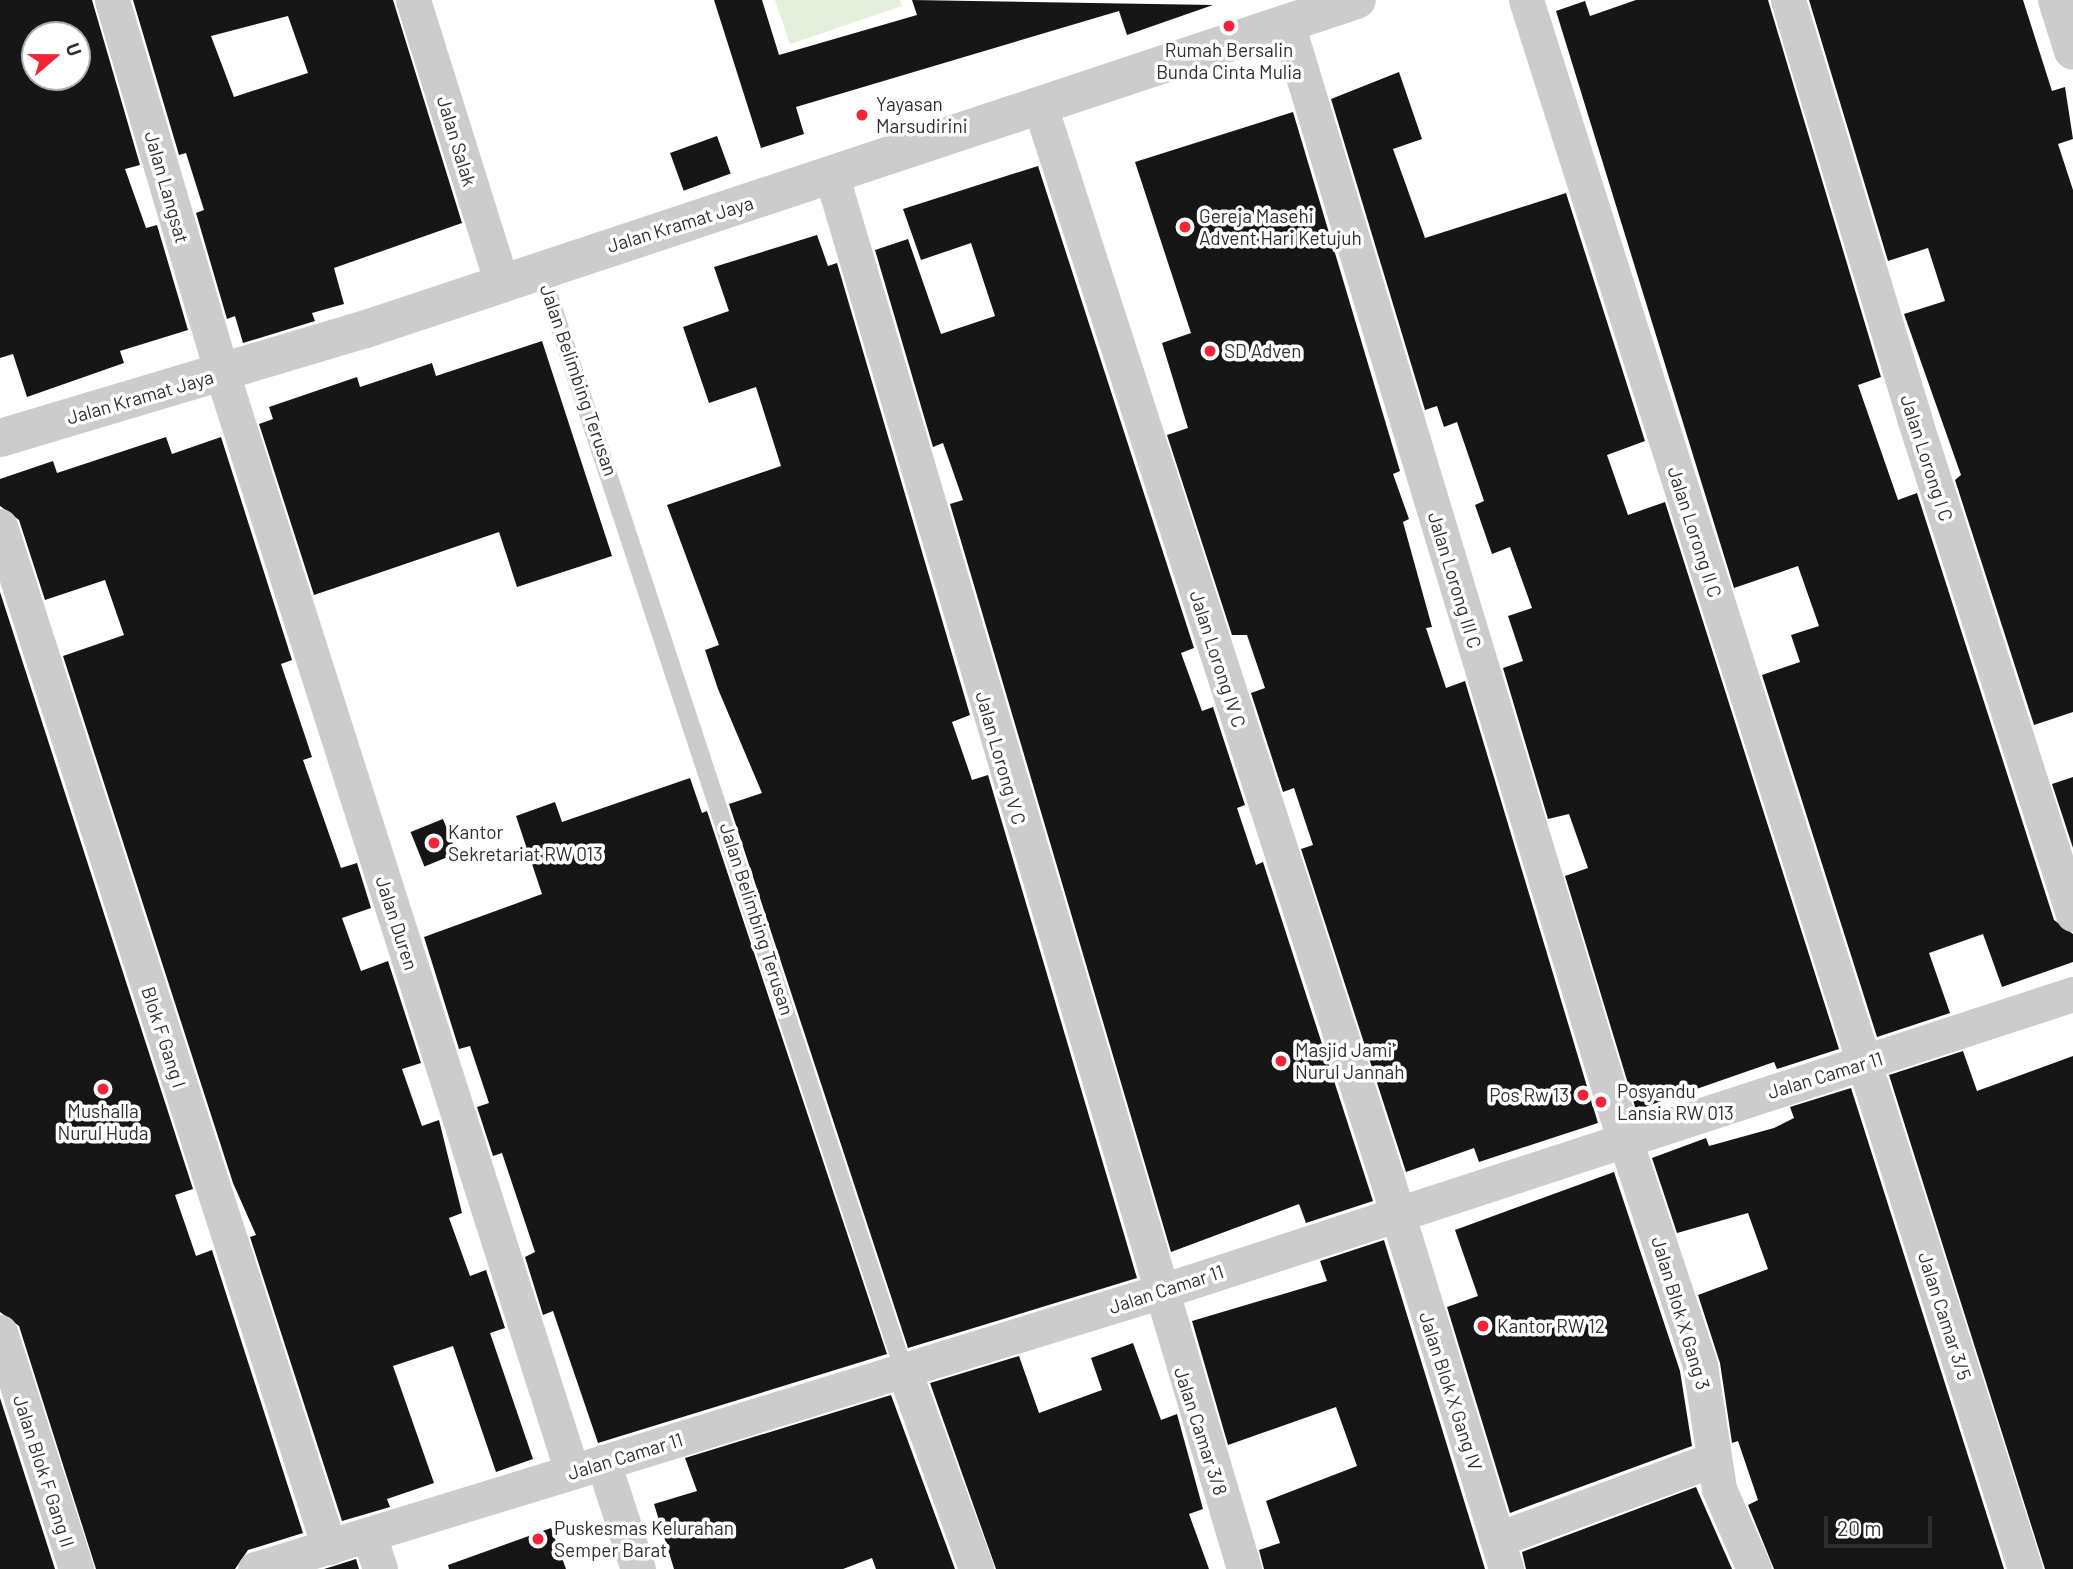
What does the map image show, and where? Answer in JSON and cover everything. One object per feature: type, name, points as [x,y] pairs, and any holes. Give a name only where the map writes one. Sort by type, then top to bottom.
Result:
[{"type":"street","name":"Jalan Langsat","points":[[113,0],[222,373]]},
{"type":"street","name":"Jalan Salak","points":[[412,0],[501,281]]},
{"type":"street","name":"Jalan Kramat Jaya","points":[[0,438],[222,373],[540,268],[832,177],[1357,0]]},
{"type":"street","name":"Jalan Lorong II C","points":[[1526,0],[1864,1063]]},
{"type":"street","name":"Jalan Lorong I C","points":[[1788,0],[2073,914]]},
{"type":"street","points":[[2057,0],[2073,51]]},
{"type":"street","name":"Jalan Lorong III C","points":[[1287,23],[1625,1136]]},
{"type":"street","name":"Jalan Lorong IV C","points":[[1040,106],[1395,1213]]},
{"type":"street","name":"Jalan Lorong V C","points":[[832,177],[1159,1292]]},
{"type":"street","name":"Jalan Duren","points":[[222,373],[588,1467],[638,1569]]},
{"type":"street","name":"Blok F Gang I","points":[[0,526],[329,1548]]},
{"type":"street","name":"Jalan Camar 11","points":[[255,1569],[903,1368],[1159,1292],[1625,1136],[1864,1063],[2073,994]]},
{"type":"street","name":"Jalan Camar 3/5","points":[[1864,1063],[2025,1569]]},
{"type":"street","name":"Jalan Blok X Gang 3","points":[[1625,1136],[1700,1366],[1711,1460],[1754,1569]]},
{"type":"street","name":"Jalan Blok X Gang IV","points":[[1395,1213],[1502,1554]]},
{"type":"street","name":"Jalan Camar 3/8","points":[[1159,1292],[1244,1569]]},
{"type":"street","name":"Jalan Blok F Gang II","points":[[0,1332],[76,1569]]},
{"type":"street","name":"Jalan Belimbing Terusan","points":[[903,1368],[976,1569]]},
{"type":"street","points":[[1502,1554],[1711,1460]]},
{"type":"street","points":[[369,1535],[380,1569]]},
{"type":"lane","name":"Jalan Belimbing Terusan","points":[[540,268],[903,1368]]},
{"type":"green space","points":[[775,0],[900,0],[902,6],[790,44]]},
{"type":"building","points":[[0,0],[92,0],[140,165],[125,169],[146,228],[157,225],[188,330],[120,351],[124,363],[27,397],[13,354],[0,358]]},
{"type":"building","points":[[133,0],[393,0],[462,223],[334,268],[344,304],[312,313],[315,321],[243,343],[235,316],[227,319],[196,213],[204,210],[186,153],[179,155]],"holes":[[[288,16],[308,73],[234,97],[211,36]]]},
{"type":"building","points":[[714,0],[762,0],[779,55],[917,15],[912,0],[1213,5],[1127,35],[1119,11],[796,107],[804,134],[761,148]]},
{"type":"building","points":[[1636,0],[1768,0],[1881,377],[1858,385],[1898,500],[1917,493],[2054,920],[2073,934],[2073,962],[2002,987],[1983,934],[1929,953],[1950,1013],[1877,1037],[1762,675],[1800,662],[1791,635],[1819,626],[1798,566],[1734,588],[1556,11],[1585,1],[1590,16]]},
{"type":"building","points":[[1809,0],[2023,0],[2052,91],[2065,87],[2073,139],[2058,144],[2073,190],[2073,712],[2034,725],[1955,480],[1961,475],[1904,314],[1945,301],[1928,248],[1888,261]]},
{"type":"building","points":[[1399,72],[1422,139],[1393,149],[1425,238],[1566,193],[1645,441],[1607,455],[1628,515],[1665,502],[1839,1049],[1777,1069],[1774,1062],[1636,1110],[1565,876],[1588,868],[1569,814],[1548,819],[1503,668],[1523,661],[1508,616],[1532,608],[1510,547],[1492,554],[1475,505],[1484,501],[1457,422],[1444,427],[1437,406],[1425,410],[1331,99]]},
{"type":"building","points":[[1293,112],[1400,471],[1393,474],[1409,519],[1403,522],[1432,627],[1426,628],[1446,688],[1465,681],[1598,1123],[1479,1162],[1474,1148],[1406,1172],[1301,849],[1313,845],[1294,788],[1283,792],[1251,693],[1265,688],[1247,635],[1232,635],[1167,435],[1188,428],[1162,343],[1191,333],[1135,162]]},
{"type":"building","points":[[717,136],[731,174],[684,191],[670,153]]},
{"type":"building","points":[[1038,166],[1194,648],[1181,653],[1202,711],[1213,707],[1245,805],[1237,808],[1256,865],[1263,862],[1373,1201],[1306,1223],[1299,1204],[1171,1252],[950,504],[963,500],[943,443],[933,447],[875,250],[908,239],[941,334],[995,316],[971,243],[921,260],[903,209]]},
{"type":"building","points":[[817,235],[828,266],[837,263],[970,715],[952,722],[972,780],[988,775],[1137,1278],[908,1348],[729,804],[762,793],[718,689],[705,650],[719,645],[667,505],[781,466],[756,387],[709,403],[683,327],[729,311],[714,267]]},
{"type":"building","points":[[542,341],[612,556],[517,587],[499,532],[314,595],[259,424],[273,419],[269,407],[357,377],[360,387],[432,363],[436,376]]},
{"type":"building","points":[[166,437],[172,454],[221,437],[292,660],[281,664],[312,757],[303,760],[341,868],[357,863],[371,908],[342,918],[361,971],[388,961],[421,1063],[402,1069],[422,1126],[439,1120],[462,1213],[449,1218],[470,1276],[486,1270],[505,1328],[490,1333],[533,1459],[496,1472],[453,1346],[393,1366],[434,1483],[387,1499],[390,1507],[342,1521],[250,1237],[256,1235],[233,1183],[63,656],[124,635],[105,580],[45,600],[19,520],[0,506],[0,479],[53,461],[57,473]]},
{"type":"building","points":[[0,592],[193,1189],[175,1195],[196,1256],[212,1250],[303,1533],[248,1550],[235,1569],[96,1569],[19,1326],[0,1312]]},
{"type":"building","points":[[2073,777],[2073,848],[2052,784]]},
{"type":"building","points":[[690,778],[702,813],[707,811],[887,1354],[598,1443],[553,1311],[543,1315],[525,1257],[535,1252],[502,1153],[493,1156],[477,1107],[489,1103],[470,1046],[459,1049],[424,937],[542,894],[516,816],[555,802],[562,822]]},
{"type":"building","name":"Kantor Sekretariat RW 013","points":[[443,819],[457,853],[424,866],[411,832]]},
{"type":"building","points":[[1963,1051],[1977,1091],[2073,1056],[2073,1569],[2045,1569],[1889,1075]]},
{"type":"building","points":[[1851,1088],[2004,1569],[1774,1569],[1748,1505],[1758,1500],[1738,1441],[1732,1443],[1720,1363],[1698,1295],[1768,1269],[1748,1213],[1677,1233],[1652,1158],[1706,1138],[1709,1146],[1774,1128],[1794,1118],[1790,1107]]},
{"type":"building","points":[[1614,1172],[1680,1371],[1692,1446],[1510,1513],[1447,1307],[1478,1296],[1455,1230]]},
{"type":"building","points":[[1384,1240],[1485,1569],[1264,1569],[1259,1550],[1280,1543],[1266,1501],[1357,1466],[1336,1407],[1228,1445],[1192,1321],[1327,1281],[1320,1261]]},
{"type":"building","points":[[1133,1343],[1161,1420],[1177,1414],[1203,1509],[1189,1514],[1209,1569],[996,1569],[930,1383],[1019,1356],[1039,1413],[1102,1390],[1091,1358]]},
{"type":"building","points":[[891,1395],[955,1569],[876,1569],[872,1558],[843,1569],[674,1569],[654,1504],[697,1491],[685,1458]]},
{"type":"building","points":[[0,1398],[55,1569],[0,1569]]},
{"type":"building","points":[[1696,1487],[1732,1569],[1526,1569],[1522,1552]]},
{"type":"building","name":"Puskesmas Kelurahan Semper Barat","points":[[551,1528],[566,1569],[449,1569],[448,1565]]},
{"type":"building","points":[[356,1559],[359,1569],[324,1569],[334,1566]]},
{"type":"place","name":"Rumah Bersalin Bunda Cinta Mulia","points":[[1229,26]]},
{"type":"place","name":"Yayasan Marsudirini","points":[[862,115]]},
{"type":"place","name":"Gereja Masehi Advent Hari Ketujuh","points":[[1185,227]]},
{"type":"place","name":"SD Adven","points":[[1210,351]]},
{"type":"place","name":"Kantor Sekretariat RW 013","points":[[434,843]]},
{"type":"place","name":"Masjid Jami' Nurul Jannah","points":[[1281,1061]]},
{"type":"place","name":"Mushalla Nurul Huda","points":[[103,1089]]},
{"type":"place","name":"Pos Rw 13","points":[[1583,1095]]},
{"type":"place","name":"Posyandu Lansia RW 013","points":[[1601,1102]]},
{"type":"place","name":"Kantor RW 12","points":[[1483,1326]]},
{"type":"place","name":"Puskesmas Kelurahan Semper Barat","points":[[538,1539]]}]
